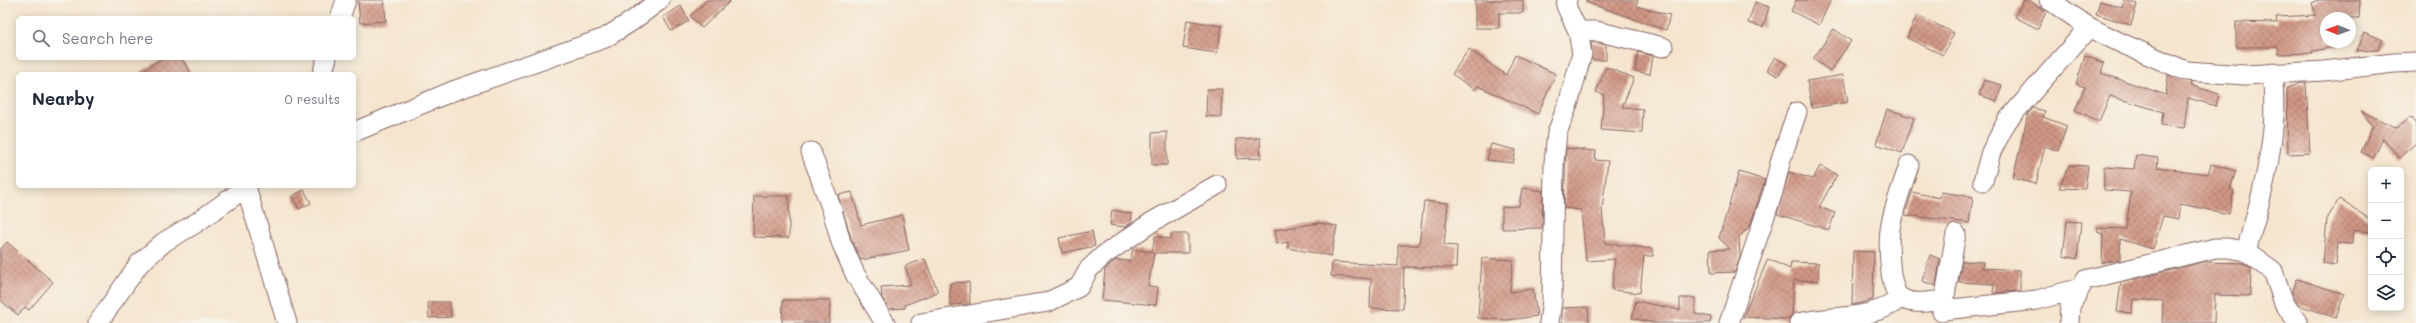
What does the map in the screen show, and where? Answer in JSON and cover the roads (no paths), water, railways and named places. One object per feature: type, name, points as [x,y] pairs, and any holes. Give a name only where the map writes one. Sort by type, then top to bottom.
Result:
[{"type":"street","points":[[341,16],[346,0]]},
{"type":"street","points":[[356,131],[453,91],[605,38],[660,0]]},
{"type":"street","points":[[1549,323],[1552,300],[1554,162],[1556,132],[1571,94],[1582,54],[1578,31],[1566,6],[1567,0]]},
{"type":"street","points":[[2049,0],[2089,27],[2121,43],[2186,71],[2245,75],[2324,71],[2416,62]]},
{"type":"street","points":[[1983,181],[1991,152],[2007,121],[2089,27]]},
{"type":"street","points":[[1578,31],[1596,31],[1663,47]]},
{"type":"street","points":[[323,72],[326,60]]},
{"type":"street","points":[[2246,251],[2262,200],[2274,127],[2273,73]]},
{"type":"street","points":[[1729,323],[1773,192],[1781,159],[1797,112]]},
{"type":"street","points":[[811,152],[832,210],[841,242],[855,274],[885,323]]},
{"type":"street","points":[[1909,165],[1891,225],[1891,284],[1895,293],[1901,298],[1943,311],[2037,300],[2080,288]]},
{"type":"street","points":[[921,323],[1048,302],[1066,295],[1079,287],[1089,269],[1104,255],[1152,222],[1217,185]]},
{"type":"street","points":[[98,323],[139,264],[164,242],[196,223],[244,188]]},
{"type":"street","points":[[248,188],[287,323]]},
{"type":"street","points":[[1943,311],[1956,234]]},
{"type":"street","points":[[2069,323],[2070,306],[2085,280],[2097,275],[2215,248],[2228,248],[2246,251],[2273,271],[2284,303],[2298,323]]},
{"type":"street","points":[[1799,323],[1815,319],[1869,315],[1882,311],[1901,298]]}]
